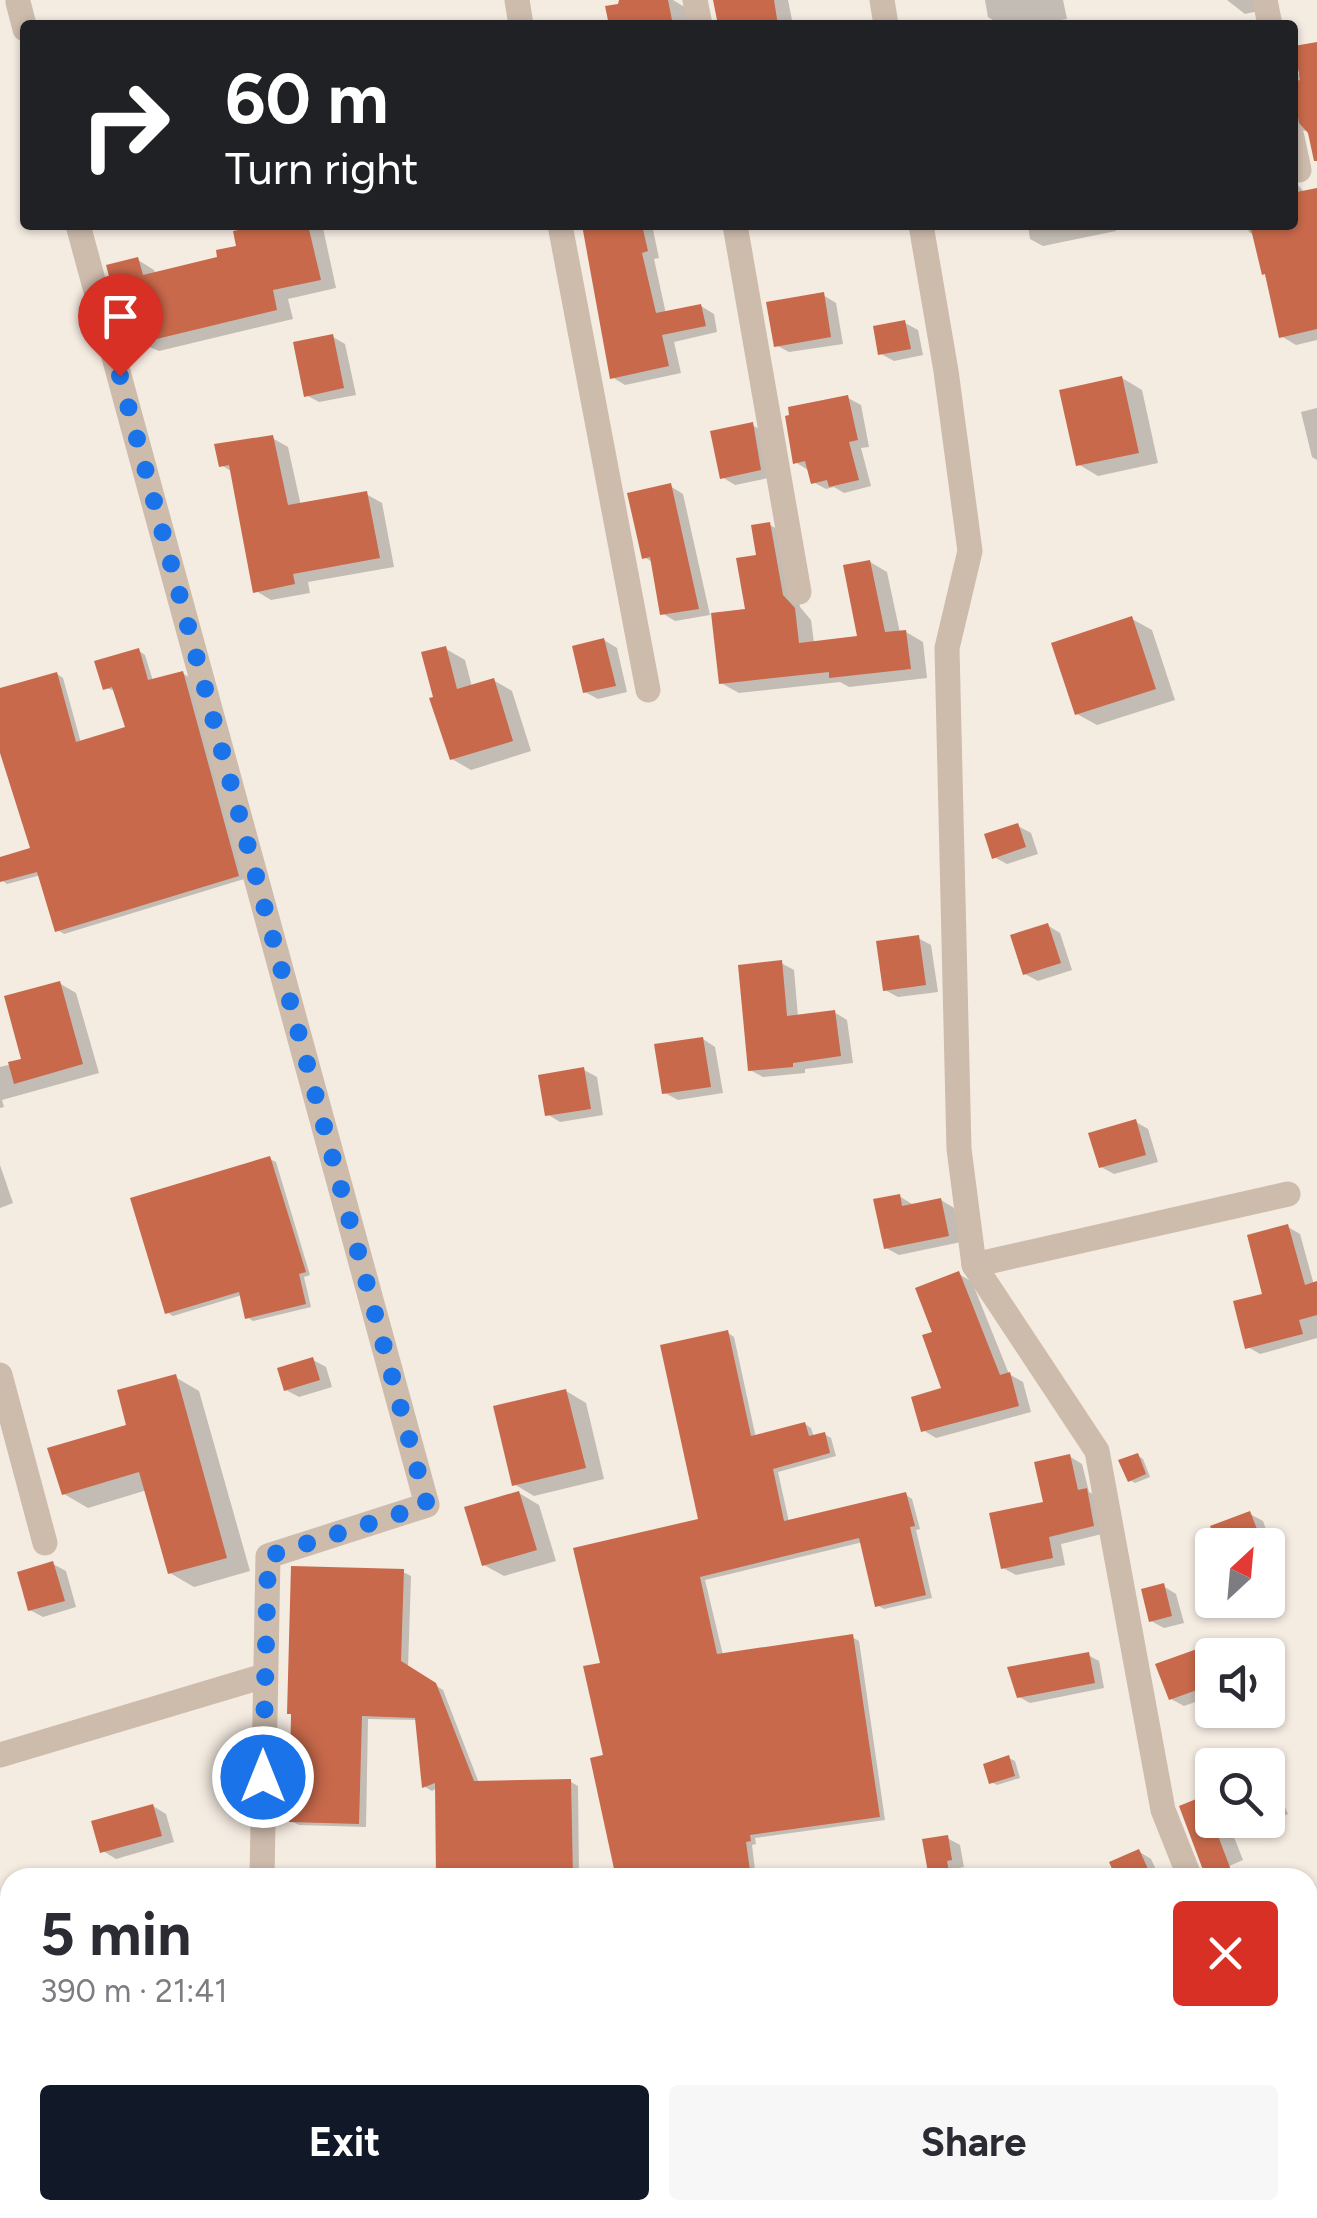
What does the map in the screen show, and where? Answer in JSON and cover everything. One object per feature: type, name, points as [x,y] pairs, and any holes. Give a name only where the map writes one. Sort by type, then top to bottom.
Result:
[{"type":"street","points":[[1298,165],[1299,170]]},
{"type":"street","points":[[79,230],[427,1505],[268,1556],[262,1868]]},
{"type":"street","points":[[561,230],[648,690]]},
{"type":"street","points":[[736,230],[799,592]]},
{"type":"street","points":[[921,230],[946,371],[970,550],[946,648],[959,1149],[974,1266],[1097,1451],[1163,1810],[1186,1868]]},
{"type":"street","points":[[974,1266],[1288,1194]]},
{"type":"street","points":[[0,1375],[44,1543]]},
{"type":"street","points":[[0,1755],[264,1676]]},
{"type":"building","points":[[619,0],[668,0],[672,20],[608,20],[605,6],[618,4]]},
{"type":"building","points":[[713,0],[774,0],[777,20],[717,20]]},
{"type":"building","points":[[1317,42],[1317,161],[1298,117],[1298,45]]},
{"type":"building","points":[[1317,188],[1317,329],[1279,338],[1251,230],[1298,230],[1298,192]]},
{"type":"building","points":[[309,230],[321,280],[273,290],[277,310],[140,343],[138,336],[126,339],[106,265],[138,257],[143,275],[217,257],[216,250],[236,246],[233,231]]},
{"type":"building","points":[[583,230],[643,230],[648,251],[642,253],[656,313],[701,304],[706,326],[662,335],[669,366],[610,379]]},
{"type":"building","points":[[824,292],[831,337],[774,347],[766,302]]},
{"type":"building","points":[[905,320],[911,349],[878,355],[873,326]]},
{"type":"building","points":[[333,334],[344,388],[304,397],[293,342]]},
{"type":"building","points":[[1122,376],[1139,453],[1076,466],[1059,390]]},
{"type":"building","points":[[848,395],[858,440],[849,442],[859,480],[829,487],[827,480],[811,484],[805,461],[793,464],[785,416],[789,415],[788,407]]},
{"type":"building","points":[[753,422],[761,470],[720,479],[710,431]]},
{"type":"building","points":[[273,435],[288,505],[367,491],[380,558],[293,574],[295,584],[253,593],[229,465],[219,467],[214,444]]},
{"type":"building","points":[[671,483],[699,609],[660,615],[650,557],[642,559],[627,493]]},
{"type":"building","points":[[770,522],[783,595],[795,608],[799,643],[857,636],[843,565],[870,560],[885,632],[906,630],[911,669],[829,678],[829,672],[719,684],[711,613],[745,609],[736,558],[756,555],[751,525]]},
{"type":"building","points":[[1132,616],[1156,689],[1075,715],[1051,643]]},
{"type":"building","points":[[604,638],[616,686],[583,693],[572,646]]},
{"type":"building","points":[[446,646],[457,689],[494,678],[513,741],[450,760],[429,698],[433,697],[421,652]]},
{"type":"building","points":[[139,648],[148,680],[183,671],[239,876],[55,932],[37,872],[0,882],[0,857],[30,848],[0,753],[0,688],[57,672],[76,742],[125,727],[112,687],[103,690],[94,661]]},
{"type":"building","points":[[1018,823],[1026,847],[992,859],[984,834]]},
{"type":"building","points":[[1048,923],[1061,963],[1023,975],[1010,935]]},
{"type":"building","points":[[919,935],[926,985],[883,991],[876,941]]},
{"type":"building","points":[[782,960],[787,1016],[835,1010],[841,1056],[793,1063],[793,1067],[748,1071],[738,965]]},
{"type":"building","points":[[60,981],[83,1064],[14,1084],[8,1062],[21,1059],[4,996]]},
{"type":"building","points":[[703,1037],[711,1087],[662,1094],[654,1044]]},
{"type":"building","points":[[584,1067],[591,1109],[545,1116],[538,1075]]},
{"type":"building","points":[[1136,1119],[1146,1155],[1099,1168],[1088,1133]]},
{"type":"building","points":[[270,1156],[306,1272],[299,1274],[306,1304],[245,1319],[239,1292],[165,1314],[130,1198]]},
{"type":"building","points":[[900,1194],[902,1206],[941,1198],[949,1236],[884,1249],[873,1199]]},
{"type":"building","points":[[1288,1224],[1305,1285],[1317,1281],[1317,1315],[1299,1320],[1303,1334],[1245,1349],[1233,1301],[1262,1294],[1247,1235]]},
{"type":"building","points":[[959,1271],[1000,1375],[1010,1372],[1019,1406],[921,1432],[911,1397],[941,1388],[922,1335],[932,1332],[915,1288]]},
{"type":"building","points":[[728,1330],[751,1436],[805,1422],[809,1436],[825,1432],[830,1453],[773,1469],[784,1521],[906,1492],[915,1526],[910,1527],[926,1595],[875,1607],[859,1538],[700,1577],[717,1654],[853,1634],[880,1817],[750,1835],[751,1841],[746,1842],[750,1868],[614,1868],[590,1758],[603,1755],[583,1666],[600,1663],[573,1548],[698,1519],[660,1345]]},
{"type":"building","points":[[313,1357],[320,1380],[284,1391],[277,1368]]},
{"type":"building","points":[[176,1374],[227,1558],[168,1574],[139,1472],[62,1495],[47,1448],[126,1425],[117,1390]]},
{"type":"building","points":[[566,1389],[586,1468],[512,1486],[493,1406]]},
{"type":"building","points":[[1138,1453],[1146,1474],[1128,1482],[1118,1460]]},
{"type":"building","points":[[1070,1454],[1078,1490],[1087,1488],[1094,1526],[1049,1537],[1053,1558],[1001,1569],[989,1513],[1043,1502],[1034,1462]]},
{"type":"building","points":[[519,1491],[537,1550],[482,1566],[464,1507]]},
{"type":"building","points":[[1250,1511],[1256,1528],[1211,1528]]},
{"type":"building","points":[[53,1561],[65,1601],[28,1611],[17,1572]]},
{"type":"building","points":[[291,1566],[404,1569],[401,1661],[436,1683],[474,1781],[571,1779],[573,1868],[436,1868],[435,1783],[422,1788],[415,1718],[362,1716],[359,1824],[289,1822],[291,1714],[287,1714]]},
{"type":"building","points":[[1164,1583],[1172,1616],[1149,1622],[1141,1589]]},
{"type":"building","points":[[1195,1650],[1195,1691],[1169,1700],[1155,1664]]},
{"type":"building","points":[[1089,1652],[1095,1683],[1017,1698],[1007,1667]]},
{"type":"building","points":[[1009,1755],[1015,1776],[989,1784],[983,1764]]},
{"type":"building","points":[[1195,1799],[1195,1838],[1219,1838],[1230,1868],[1202,1868],[1179,1806]]},
{"type":"building","points":[[153,1804],[162,1836],[100,1853],[91,1821]]},
{"type":"building","points":[[948,1835],[952,1860],[947,1861],[948,1868],[927,1868],[922,1839]]},
{"type":"building","points":[[1139,1849],[1148,1868],[1112,1868],[1109,1862]]},
{"type":"route","points":[[120,376],[427,1505],[268,1556],[263,1777]]}]
